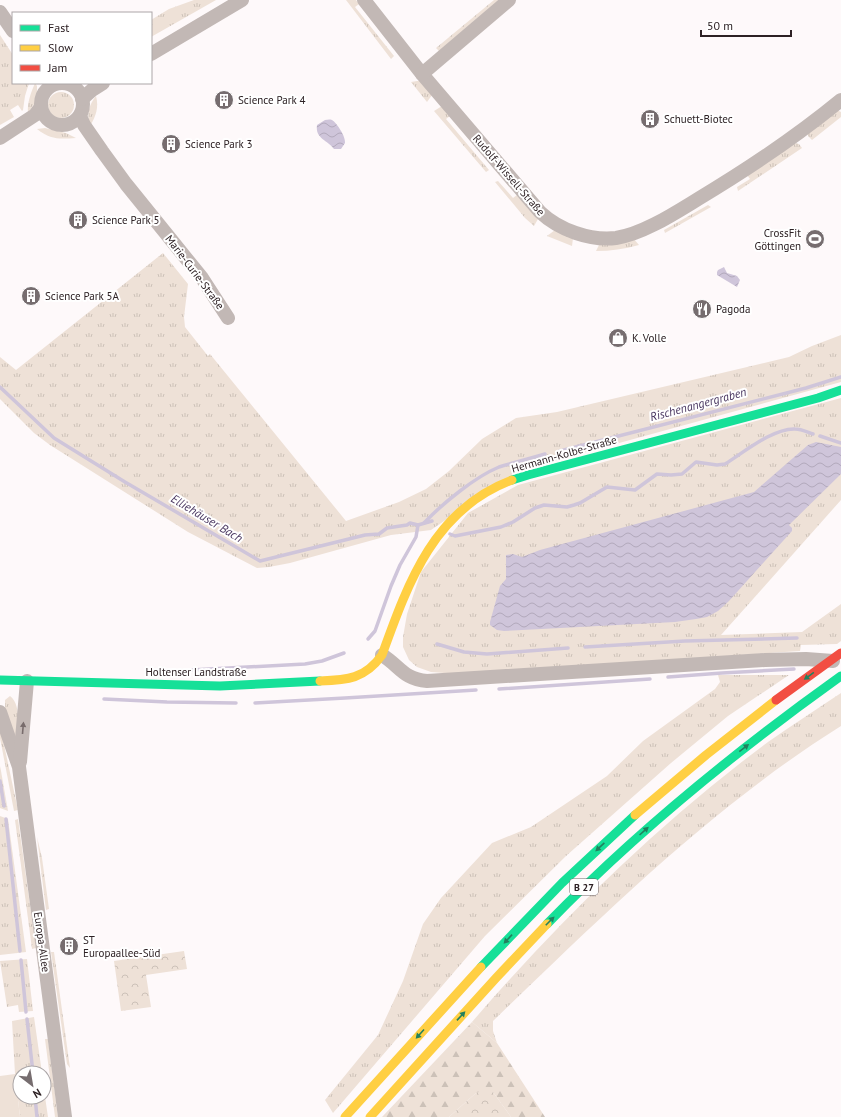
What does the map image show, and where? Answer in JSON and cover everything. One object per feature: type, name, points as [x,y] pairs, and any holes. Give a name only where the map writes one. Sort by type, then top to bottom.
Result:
[{"type":"main road","name":"Hermann-Kolbe-Straße","points":[[382,655],[411,576],[427,548],[435,537],[455,516],[474,500],[494,488],[528,475],[818,398],[841,390]]},
{"type":"main road","name":"B 27","points":[[345,1117],[493,954],[595,852],[681,775],[776,700],[841,653]]},
{"type":"main road","name":"Holtenser Landstraße","points":[[0,680],[220,686],[343,680],[360,675],[375,665],[382,655]]},
{"type":"main road","name":"B 27","points":[[370,1117],[540,931],[626,847],[688,792],[804,702],[841,676]]},
{"type":"main road","name":"B 27","points":[[349,1117],[442,1037]]},
{"type":"street","points":[[152,53],[242,0]]},
{"type":"street","name":"Rudolf-Wissell-Straße","points":[[364,0],[422,74],[524,194],[548,219],[563,228],[583,235],[616,238],[631,234],[669,217],[777,149],[841,100]]},
{"type":"street","points":[[422,74],[509,0]]},
{"type":"street","points":[[0,12],[12,30]]},
{"type":"street","points":[[82,90],[82,110],[80,116],[76,120],[67,125],[57,124],[44,113],[42,101],[43,88],[56,84],[67,84],[82,90],[92,90],[101,84]]},
{"type":"street","points":[[4,136],[35,115],[44,113]]},
{"type":"street","name":"Marie-Curie-Straße","points":[[80,116],[84,125],[102,151],[202,278],[228,318]]},
{"type":"street","name":"Marie-Curie-Straße","points":[[67,125],[89,143],[102,151]]},
{"type":"street","points":[[382,655],[391,660],[410,677],[427,681],[765,660],[806,659],[841,661]]},
{"type":"street","name":"Europa-Allee","points":[[19,767],[27,681]]},
{"type":"street","name":"Europa-Allee","points":[[0,712],[19,767],[66,1117]]},
{"type":"green space","points":[[194,0],[216,0],[152,36],[152,19],[169,9]]},
{"type":"green space","points":[[346,0],[356,0],[359,4],[355,7],[394,56],[391,59]]},
{"type":"green space","points":[[494,0],[499,0],[439,51],[436,48]]},
{"type":"green space","points":[[0,35],[12,53],[12,84],[29,84],[23,110],[22,111],[18,105],[10,110],[14,117],[0,125]]},
{"type":"green space","points":[[421,81],[432,95],[427,102],[411,82]]},
{"type":"green space","points":[[36,84],[37,100],[28,113],[29,101]]},
{"type":"green space","points":[[61,92],[70,96],[74,105],[70,114],[61,118],[52,114],[48,105],[52,96]]},
{"type":"green space","points":[[96,96],[96,111],[90,126],[88,118],[89,110]]},
{"type":"green space","points":[[442,106],[450,116],[446,119],[489,170],[486,172],[434,111]]},
{"type":"green space","points":[[837,110],[841,112],[841,117],[812,140],[808,136],[808,133]]},
{"type":"green space","points":[[45,128],[66,133],[76,138],[55,138],[42,133],[37,129]]},
{"type":"green space","points":[[795,143],[799,144],[802,148],[738,191],[737,187],[750,179],[747,175]]},
{"type":"green space","points":[[498,181],[513,198],[517,195],[538,219],[534,226],[525,218],[495,182]]},
{"type":"green space","points":[[708,205],[711,207],[665,233],[664,230]]},
{"type":"green space","points":[[555,230],[573,238],[572,246],[547,236]]},
{"type":"green space","points":[[633,238],[639,245],[618,250],[596,251],[600,243]]},
{"type":"green space","points":[[163,253],[188,284],[184,317],[185,327],[208,356],[210,354],[346,521],[399,502],[426,489],[449,471],[482,439],[516,418],[557,412],[789,357],[841,335],[841,382],[517,471],[431,530],[391,535],[290,563],[257,568],[188,532],[50,445],[34,433],[0,399],[0,357],[16,370]]},
{"type":"green space","points":[[841,398],[841,500],[721,635],[802,632],[841,604],[841,641],[837,644],[801,645],[800,651],[457,674],[431,672],[417,667],[409,660],[403,647],[403,637],[407,614],[421,572],[468,513],[518,485]]},
{"type":"green space","points":[[718,675],[789,675],[728,716],[671,763],[566,856],[485,936],[333,1113],[325,1100],[378,1035],[403,981],[423,924],[441,898],[492,843],[531,827],[607,776],[643,741],[715,689],[720,682]]},
{"type":"green space","points":[[841,693],[841,726],[794,757],[748,791],[703,827],[617,903],[493,1021],[493,1031],[497,1043],[472,1022],[540,946],[612,874],[688,805],[768,742]]},
{"type":"green space","points":[[10,696],[17,706],[18,713],[17,749],[5,712],[5,700]]},
{"type":"green space","points":[[0,726],[18,810],[14,811],[0,738]]},
{"type":"green space","points":[[0,766],[1,771],[8,811],[0,808]]},
{"type":"green space","points":[[0,816],[8,819],[26,952],[0,955]]},
{"type":"green space","points":[[18,819],[36,948],[32,949],[15,820]]},
{"type":"green space","points":[[37,837],[42,858],[49,909],[46,910]]},
{"type":"green space","points":[[184,951],[187,969],[146,975],[151,1007],[121,1011],[114,961]]},
{"type":"green space","points":[[51,952],[54,952],[70,1068],[67,1064]]},
{"type":"green space","points":[[27,959],[33,1011],[19,1012],[18,1005],[7,1007],[0,961]]},
{"type":"green space","points":[[34,1017],[41,1065],[14,1065],[12,1021]]},
{"type":"green space","points":[[472,1022],[497,1043],[545,1117],[511,1117],[493,1092],[476,1093],[449,1117],[382,1117]]},
{"type":"green space","points":[[45,1039],[48,1039],[51,1065],[48,1065]]},
{"type":"green space","points":[[52,1070],[58,1117],[55,1117],[52,1094]]},
{"type":"green space","points":[[12,1074],[12,1105],[19,1105],[20,1117],[0,1117],[0,1076]]},
{"type":"green space","points":[[485,1090],[493,1092],[511,1117],[449,1117],[476,1093]]},
{"type":"green space","points":[[19,1105],[46,1105],[48,1117],[20,1117]]},
{"type":"water","points":[[325,120],[332,120],[341,130],[345,143],[341,149],[334,149],[318,133],[317,125]]},
{"type":"water","points":[[724,267],[727,273],[737,276],[740,280],[737,287],[717,275],[718,270]]},
{"type":"water","points":[[816,442],[841,447],[841,474],[789,525],[792,528],[792,531],[729,601],[718,611],[707,617],[675,622],[504,631],[497,630],[490,625],[500,586],[506,579],[506,555],[513,554],[522,557],[540,550],[754,492],[808,445]]},
{"type":"waterway","name":"Rischenangergraben","points":[[560,451],[806,388],[841,377]]},
{"type":"waterway","name":"Elliehäuser Bach","points":[[0,387],[54,438],[125,482],[260,561],[365,535],[379,534],[387,528],[407,525],[410,523],[418,525],[432,521]]},
{"type":"waterway","name":"Elliehäuser Bach","points":[[450,534],[455,536],[501,527],[513,522],[535,508],[544,505],[567,507],[574,505],[607,487],[635,490],[657,474],[682,474],[696,462],[717,465],[725,464],[777,432],[797,429],[813,434]]},
{"type":"waterway","name":"Elliehäuser Bach","points":[[820,436],[841,443]]},
{"type":"waterway","name":"Rischenangergraben","points":[[424,523],[440,507],[460,491],[490,471],[505,465],[545,454]]},
{"type":"waterway","points":[[368,639],[375,631],[400,565],[416,537],[418,525]]},
{"type":"waterway","points":[[585,647],[685,641],[797,638]]},
{"type":"waterway","points":[[437,644],[464,652],[487,654],[568,648]]},
{"type":"waterway","points":[[191,670],[305,664],[322,661],[344,653]]},
{"type":"waterway","points":[[668,677],[794,669]]},
{"type":"waterway","points":[[499,689],[650,679]]},
{"type":"waterway","points":[[255,703],[476,690]]},
{"type":"waterway","points":[[104,699],[236,703]]},
{"type":"waterway","points":[[0,781],[4,806]]},
{"type":"waterway","points":[[6,819],[20,951]]},
{"type":"waterway","points":[[21,960],[26,1012]]},
{"type":"waterway","points":[[27,1019],[32,1065]]},
{"type":"waterway","points":[[36,1105],[37,1117]]},
{"type":"traffic: fast","points":[[512,480],[818,398],[841,390]]},
{"type":"traffic: fast","points":[[547,924],[616,857],[688,793],[763,733],[841,676]]},
{"type":"traffic: fast","points":[[0,680],[220,686],[320,681]]},
{"type":"traffic: fast","points":[[481,967],[562,883],[635,815]]},
{"type":"traffic: slow","points":[[320,681],[355,677],[362,674],[376,663],[382,655],[402,601],[414,576],[428,551],[443,529],[462,509],[485,493],[512,480]]},
{"type":"traffic: slow","points":[[635,815],[706,755],[776,700]]},
{"type":"traffic: slow","points":[[370,1117],[547,924]]},
{"type":"traffic: slow","points":[[345,1117],[481,967]]},
{"type":"traffic: jam","points":[[776,700],[841,653]]},
{"type":"place","name":"Science Park 4","points":[[224,100]]},
{"type":"place","name":"Schuett-Biotec","points":[[650,119]]},
{"type":"place","name":"Science Park 3","points":[[171,144]]},
{"type":"place","name":"Science Park 5","points":[[78,220]]},
{"type":"place","name":"CrossFit Göttingen","points":[[815,239]]},
{"type":"place","name":"Science Park 5A","points":[[31,296]]},
{"type":"place","name":"Pagoda","points":[[702,309]]},
{"type":"place","name":"K. Volle","points":[[618,338]]},
{"type":"place","name":"ST Europaallee-Süd","points":[[69,946]]}]
